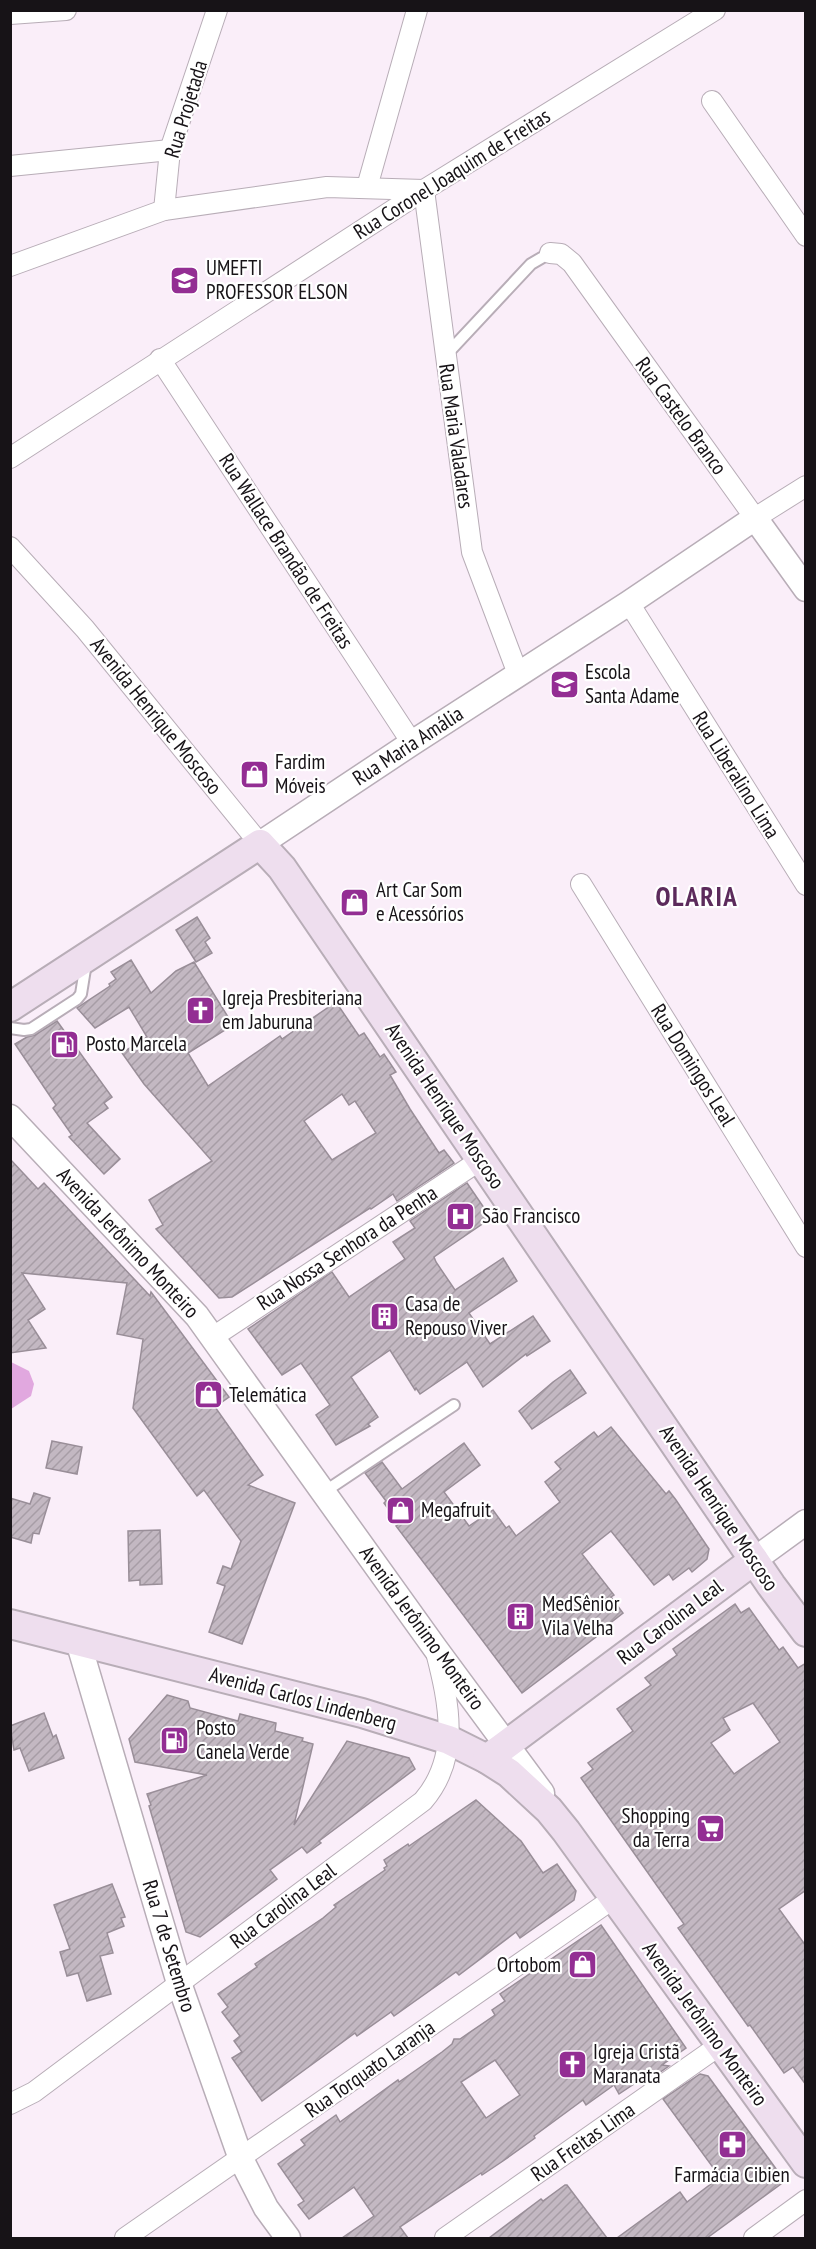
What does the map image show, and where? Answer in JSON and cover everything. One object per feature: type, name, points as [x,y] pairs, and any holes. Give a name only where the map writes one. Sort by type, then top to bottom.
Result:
[{"type":"main road","name":"Rua Maria Amália","points":[[10,1007],[260,844]]},
{"type":"main road","name":"Avenida Henrique Moscoso","points":[[260,844],[282,868],[754,1560],[806,1632]]},
{"type":"main road","name":"Rua Carolina Leal","points":[[497,1751],[754,1560]]},
{"type":"main road","name":"Avenida Carlos Lindenberg","points":[[10,1624],[362,1713],[449,1740],[497,1751],[566,1831]]},
{"type":"main road","name":"Avenida Jerônimo Monteiro","points":[[566,1831],[806,2163]]},
{"type":"street","points":[[10,14],[66,10]]},
{"type":"street","name":"Rua Projetada","points":[[164,210],[170,150],[218,10]]},
{"type":"street","points":[[367,187],[417,10]]},
{"type":"street","name":"Rua Coronel Joaquim de Freitas","points":[[10,458],[424,190],[715,10]]},
{"type":"street","points":[[712,101],[806,236]]},
{"type":"street","points":[[10,166],[170,150]]},
{"type":"street","points":[[10,266],[164,210],[327,187],[424,190]]},
{"type":"street","name":"Rua Maria Valadares","points":[[424,190],[472,552],[518,674]]},
{"type":"street","name":"Rua Castelo Branco","points":[[550,253],[561,254],[572,263],[806,589]]},
{"type":"street","name":"Rua Wallace Brandão de Freitas","points":[[160,359],[412,742]]},
{"type":"street","name":"Rua Maria Amália","points":[[260,844],[412,742],[806,486]]},
{"type":"street","name":"Avenida Henrique Moscoso","points":[[10,547],[85,628],[260,844]]},
{"type":"street","name":"Rua Liberalino Lima","points":[[629,603],[806,885]]},
{"type":"street","name":"Rua Domingos Leal","points":[[581,884],[806,1247]]},
{"type":"street","name":"Avenida Jerônimo Monteiro","points":[[10,1117],[179,1295],[213,1337],[435,1648],[497,1751]]},
{"type":"street","name":"Rua Nossa Senhora da Penha","points":[[213,1337],[482,1159]]},
{"type":"street","name":"Rua Carolina Leal","points":[[754,1560],[806,1522]]},
{"type":"street","name":"Rua 7 de Setembro","points":[[78,1641],[179,1983],[241,2159],[266,2208],[288,2238]]},
{"type":"street","name":"Rua Carolina Leal","points":[[10,2103],[34,2092],[423,1801],[440,1778],[445,1766],[449,1740],[445,1694],[435,1648]]},
{"type":"street","name":"Rua Torquato Laranja","points":[[125,2238],[614,1898]]},
{"type":"street","name":"Rua Freitas Lima","points":[[445,2238],[720,2045]]},
{"type":"street","points":[[754,2238],[806,2200]]},
{"type":"lane","points":[[445,356],[531,264],[550,253]]},
{"type":"lane","points":[[10,1028],[28,1030],[77,999],[81,994],[87,957]]},
{"type":"lane","points":[[324,1492],[454,1405]]},
{"type":"shaded area","points":[[11,1362],[29,1371],[34,1384],[31,1396],[11,1409]]},
{"type":"building","points":[[197,917],[210,938],[205,942],[212,953],[196,962],[176,930]]},
{"type":"building","points":[[131,960],[151,993],[176,971],[194,962],[233,1025],[188,1053],[208,1086],[280,1036],[282,1039],[336,1002],[359,1036],[364,1033],[380,1057],[384,1054],[396,1072],[390,1075],[410,1109],[439,1153],[444,1150],[454,1163],[397,1201],[393,1194],[232,1297],[219,1298],[156,1229],[163,1225],[149,1200],[212,1161],[144,1084],[122,1053],[147,1037],[129,1007],[95,1028],[77,1008],[110,986],[109,984],[116,979],[111,972]],"holes":[[[342,1094],[349,1105],[355,1101],[376,1133],[332,1160],[304,1121]]]},
{"type":"building","points":[[57,1021],[112,1097],[104,1103],[108,1108],[87,1123],[120,1159],[104,1174],[69,1137],[72,1135],[53,1108],[56,1105],[15,1044]]},
{"type":"building","points":[[10,1159],[38,1189],[44,1183],[150,1296],[151,1292],[229,1397],[215,1407],[263,1475],[248,1485],[295,1503],[242,1644],[209,1632],[225,1586],[217,1583],[223,1566],[231,1569],[241,1541],[204,1490],[197,1496],[133,1408],[143,1339],[117,1334],[127,1283],[22,1273],[45,1309],[28,1320],[46,1348],[10,1353]]},
{"type":"building","points":[[467,1183],[491,1218],[434,1257],[436,1262],[455,1290],[503,1258],[517,1281],[469,1313],[490,1344],[533,1316],[550,1341],[527,1356],[526,1354],[483,1387],[467,1362],[420,1394],[416,1388],[415,1390],[390,1350],[351,1377],[378,1417],[368,1424],[370,1426],[336,1445],[316,1415],[330,1405],[301,1363],[282,1375],[248,1329],[332,1272],[349,1297],[405,1259],[393,1242],[415,1228],[410,1221]]},
{"type":"building","points":[[570,1370],[586,1393],[532,1429],[519,1411]]},
{"type":"building","points":[[611,1427],[666,1494],[669,1491],[676,1500],[709,1549],[707,1559],[692,1572],[689,1568],[673,1580],[669,1574],[654,1585],[611,1531],[582,1554],[614,1595],[611,1597],[623,1613],[595,1635],[596,1637],[522,1693],[396,1526],[399,1524],[384,1503],[386,1501],[365,1473],[382,1462],[402,1489],[464,1443],[480,1465],[444,1492],[469,1526],[493,1510],[506,1528],[509,1526],[516,1536],[560,1502],[545,1482],[561,1469],[555,1462],[594,1432],[598,1437]]},
{"type":"building","points":[[52,1441],[82,1447],[77,1474],[46,1468]]},
{"type":"building","points":[[34,1493],[50,1498],[39,1534],[33,1533],[31,1543],[10,1537],[10,1498],[30,1504]]},
{"type":"building","points":[[160,1530],[162,1584],[140,1585],[140,1580],[129,1581],[128,1531]]},
{"type":"building","points":[[735,1604],[741,1613],[749,1608],[779,1650],[783,1647],[798,1668],[806,1663],[806,1890],[779,1909],[806,1946],[806,2085],[793,2067],[784,2073],[750,2025],[748,2026],[678,1928],[684,1924],[581,1778],[593,1769],[588,1763],[633,1731],[617,1709],[651,1685],[645,1678],[677,1655],[673,1649]],"holes":[[[753,1703],[780,1742],[734,1774],[711,1743],[730,1730],[723,1718]]]},
{"type":"building","points":[[167,1695],[188,1701],[190,1708],[238,1721],[240,1714],[276,1723],[275,1731],[303,1738],[302,1741],[313,1744],[294,1825],[347,1741],[409,1758],[415,1769],[319,1841],[321,1843],[307,1853],[302,1847],[270,1870],[277,1879],[200,1937],[186,1932],[147,1794],[207,1775],[135,1762],[129,1739]]},
{"type":"building","points":[[44,1713],[53,1737],[56,1735],[64,1758],[29,1771],[20,1748],[14,1750],[10,1726]]},
{"type":"building","points":[[476,1800],[521,1841],[543,1873],[557,1864],[576,1891],[574,1900],[520,1938],[516,1932],[459,1975],[456,1972],[394,2016],[391,2012],[357,2036],[355,2033],[262,2101],[232,2058],[242,2052],[234,2041],[240,2036],[222,2012],[228,2007],[218,1994],[257,1967],[255,1964],[323,1918],[336,1907],[334,1905],[385,1870],[387,1866],[384,1860],[408,1844],[409,1846]]},
{"type":"building","points":[[112,1884],[125,1917],[121,1918],[124,1926],[107,1933],[113,1953],[100,1956],[111,1994],[87,2001],[78,1973],[67,1976],[60,1952],[70,1949],[54,1905]]},
{"type":"building","points":[[601,1925],[686,2048],[662,2065],[669,2066],[649,2080],[646,2076],[619,2094],[614,2085],[586,2105],[583,2100],[503,2161],[400,2227],[408,2238],[342,2238],[374,2216],[354,2187],[309,2219],[298,2205],[304,2201],[278,2164],[305,2145],[301,2140],[336,2115],[340,2122],[398,2080],[399,2082],[442,2052],[452,2044],[454,2039],[460,2039],[495,2015],[492,2010],[505,2001],[500,1994]],"holes":[[[495,2060],[520,2095],[486,2118],[461,2082]]]},
{"type":"building","points":[[700,2074],[708,2076],[785,2181],[707,2238],[617,2238],[680,2192],[687,2202],[720,2177],[663,2099]]},
{"type":"building","points":[[565,2185],[607,2238],[489,2238],[541,2199],[543,2201]]},
{"type":"place","name":"UMEFTI PROFESSOR ELSON","points":[[185,280]]},
{"type":"place","name":"Escola Santa Adame","points":[[564,684]]},
{"type":"place","name":"Fardim Móveis","points":[[254,774]]},
{"type":"place","name":"Art Car Som e Acessórios","points":[[355,902]]},
{"type":"place","name":"Igreja Presbiteriana em Jaburuna","points":[[201,1010]]},
{"type":"place","name":"Posto Marcela","points":[[65,1044]]},
{"type":"place","name":"São Francisco","points":[[461,1216]]},
{"type":"place","name":"Casa de Repouso Viver","points":[[384,1316]]},
{"type":"place","name":"Telemática","points":[[208,1395]]},
{"type":"place","name":"Megafruit","points":[[400,1510]]},
{"type":"place","name":"MedSênior Vila Velha","points":[[521,1616]]},
{"type":"place","name":"Posto Canela Verde","points":[[175,1740]]},
{"type":"place","name":"Shopping da Terra","points":[[711,1828]]},
{"type":"place","name":"Ortobom","points":[[582,1965]]},
{"type":"place","name":"Igreja Cristã Maranata","points":[[572,2064]]},
{"type":"place","name":"Farmácia Cibien","points":[[732,2144]]},
{"type":"district","name":"OLARIA","points":[[697,897]]}]
